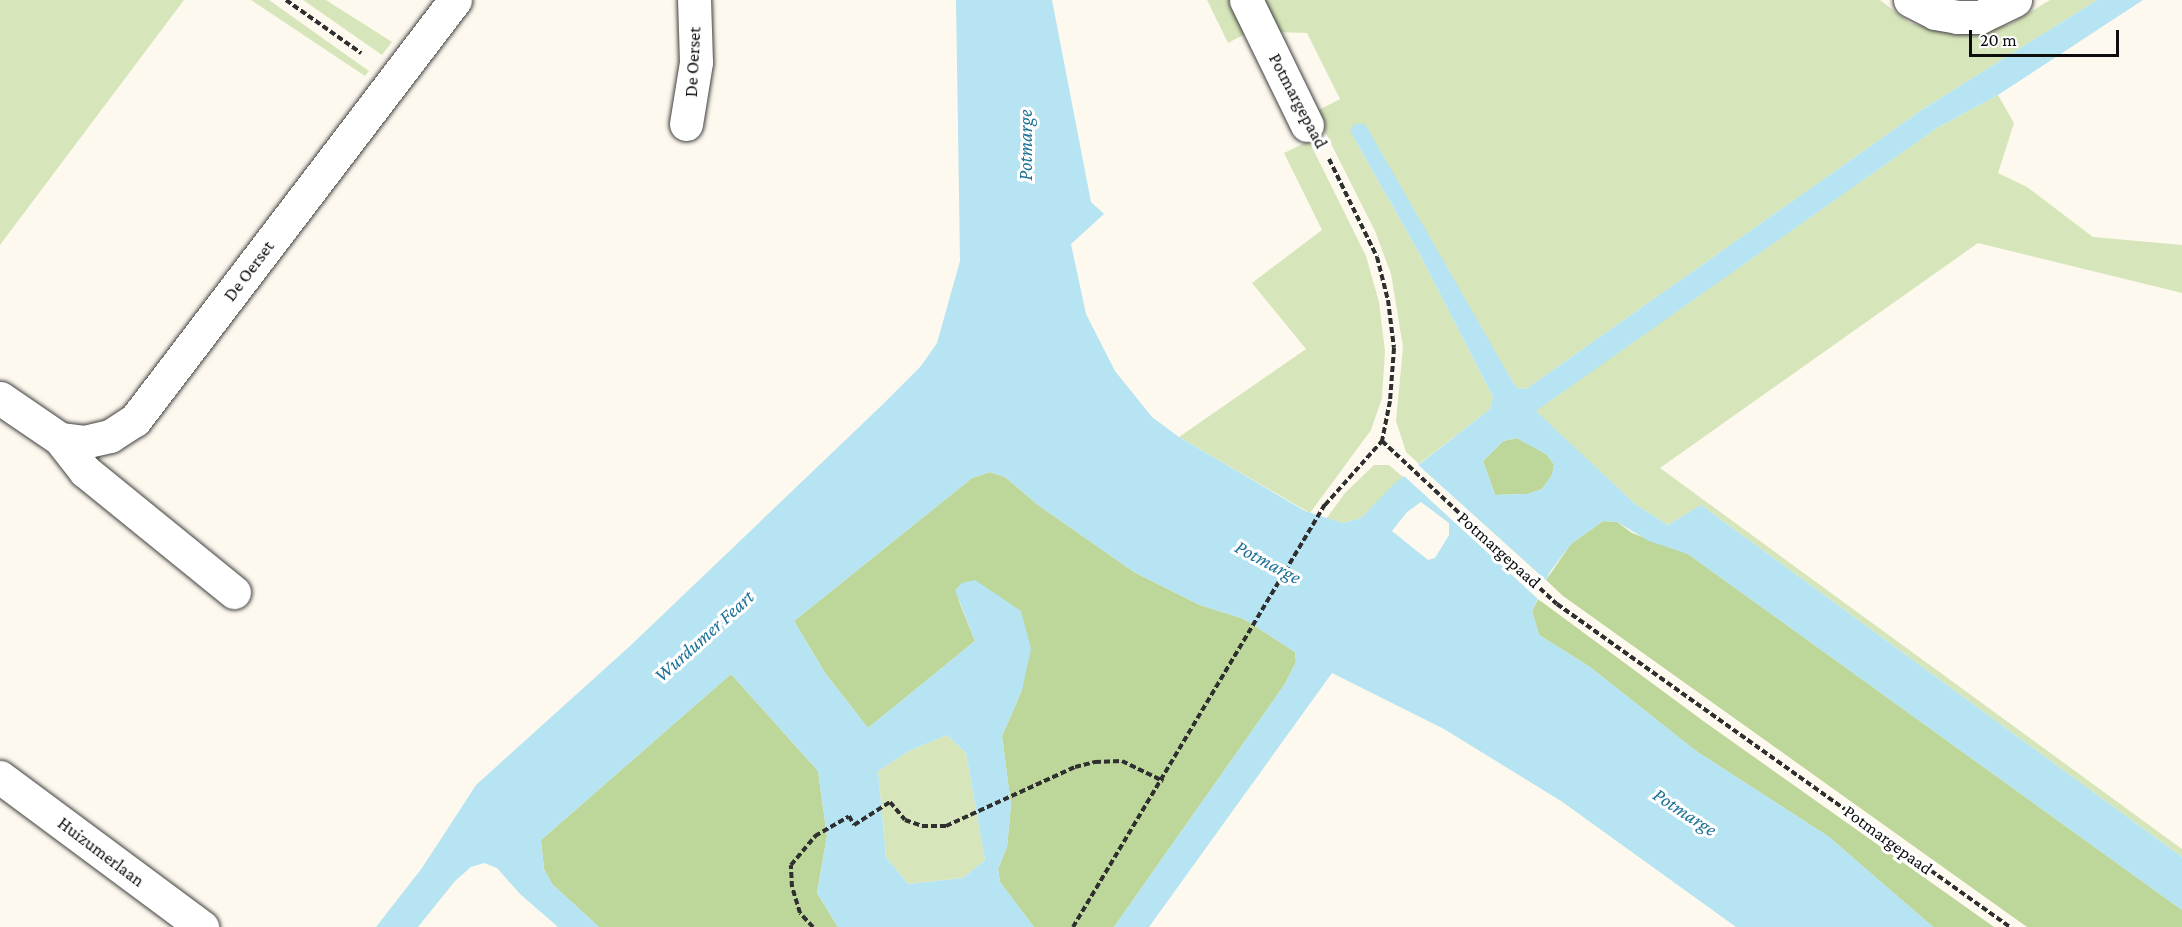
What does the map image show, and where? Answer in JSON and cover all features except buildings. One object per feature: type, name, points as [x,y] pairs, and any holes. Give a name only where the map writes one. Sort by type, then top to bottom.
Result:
[{"type":"street","name":"De Oerset","points":[[60,439],[84,442],[110,436],[135,420],[455,0]]},
{"type":"street","name":"De Oerset","points":[[686,124],[696,62],[694,0]]},
{"type":"street","name":"Potmargepaad","points":[[1246,0],[1307,125]]},
{"type":"street","points":[[1910,0],[1935,12],[1957,17],[1980,17],[2015,0]]},
{"type":"street","points":[[0,398],[60,439],[85,471],[234,592]]},
{"type":"street","name":"Huizumerlaan","points":[[0,777],[202,927]]},
{"type":"path","points":[[286,0],[396,77]]},
{"type":"path","name":"Potmargepaad","points":[[1307,125],[1317,137],[1377,257],[1388,300],[1394,348],[1382,441],[1557,603],[2010,927]]},
{"type":"path","points":[[1073,927],[1163,781],[1325,505],[1382,441]]},
{"type":"path","points":[[813,927],[800,913],[792,887],[791,865],[815,836],[849,816],[854,825],[890,802],[905,820],[922,826],[946,826],[1075,767],[1095,762],[1122,761],[1163,781]]},
{"type":"green space","points":[[0,0],[184,0],[0,245]]},
{"type":"green space","points":[[251,0],[269,0],[369,71],[365,76]]},
{"type":"green space","points":[[303,0],[326,0],[392,42],[382,55]]},
{"type":"green space","points":[[1207,0],[1230,0],[1247,33],[1228,43]]},
{"type":"green space","points":[[1260,0],[1880,0],[1910,23],[1956,35],[2009,25],[2050,0],[2097,0],[1923,109],[1526,389],[1517,388],[1350,131],[1418,251],[1493,397],[1490,409],[1419,464],[1406,452],[1396,421],[1403,347],[1391,274],[1375,231],[1315,112],[1340,99],[1307,33],[1276,32]]},
{"type":"green space","points":[[1998,95],[2014,123],[1998,173],[2027,187],[2093,237],[2182,245],[2182,293],[1978,243],[1660,468],[2182,849],[2182,857],[1701,505],[1668,525],[1635,504],[1535,411],[1937,128]]},
{"type":"green space","points":[[1309,141],[1366,256],[1379,302],[1385,351],[1382,398],[1371,430],[1310,513],[1179,437],[1306,349],[1252,283],[1322,230],[1284,153]]},
{"type":"green space","points":[[1517,438],[1546,454],[1554,464],[1552,475],[1542,489],[1528,494],[1495,495],[1483,461],[1503,441]]},
{"type":"green space","points":[[1374,465],[1389,465],[1403,477],[1361,518],[1343,523],[1326,519],[1345,493]]},
{"type":"green space","points":[[990,472],[1005,477],[1038,505],[1134,572],[1200,605],[1244,619],[1295,652],[1296,662],[1285,684],[1114,927],[1034,927],[1000,882],[998,869],[1007,847],[1011,805],[1002,736],[1022,690],[958,599],[975,641],[868,728],[825,673],[794,621],[972,478]]},
{"type":"green space","points":[[1603,521],[1617,522],[1632,533],[1688,554],[2182,910],[2182,927],[2027,927],[1563,596],[1546,580],[1571,544]]},
{"type":"green space","points":[[1538,599],[1706,723],[1994,927],[1933,927],[1829,837],[1696,751],[1590,667],[1539,635],[1532,611]]},
{"type":"green space","points":[[731,674],[818,771],[827,836],[817,893],[838,927],[599,927],[552,884],[544,869],[541,840]]},
{"type":"green space","points":[[947,735],[966,753],[985,860],[963,878],[908,884],[886,857],[878,771],[909,751]]},
{"type":"water","points":[[956,0],[1052,0],[1091,202],[1104,214],[1071,244],[1086,314],[1115,371],[1152,417],[1179,437],[1305,511],[1343,523],[1361,518],[1394,484],[1490,409],[1493,397],[1418,251],[1350,131],[1354,124],[1365,124],[1510,377],[1517,388],[1526,389],[1923,109],[2097,0],[2143,0],[1998,95],[1937,128],[1536,411],[1635,504],[1668,525],[1701,505],[2182,857],[2182,910],[1688,554],[1649,541],[1617,522],[1603,521],[1571,544],[1550,572],[1532,611],[1539,635],[1590,667],[1696,751],[1829,837],[1933,927],[1736,927],[1561,801],[1444,729],[1332,673],[1149,927],[1114,927],[1285,684],[1296,662],[1295,652],[1244,619],[1200,605],[1134,572],[1038,505],[1005,477],[990,472],[972,478],[794,621],[825,673],[868,728],[975,641],[955,590],[962,583],[975,580],[1021,611],[1031,649],[1022,690],[1002,736],[1011,805],[1007,847],[998,869],[1000,882],[1034,927],[838,927],[817,893],[827,836],[818,771],[731,674],[541,840],[544,869],[552,884],[599,927],[558,927],[520,894],[497,868],[484,863],[471,867],[455,881],[418,927],[376,927],[422,868],[476,785],[630,646],[921,366],[937,343],[960,261]],"holes":[[[1516,438],[1546,454],[1554,464],[1552,475],[1542,489],[1528,494],[1495,495],[1483,461],[1503,441]],[[1421,502],[1449,523],[1449,535],[1435,558],[1428,560],[1392,531],[1407,512]],[[947,735],[966,753],[985,860],[963,878],[908,884],[886,857],[878,771],[909,751]]]},
{"type":"pier","points":[[1416,463],[1549,583],[1540,601],[1402,474]]},
{"type":"water label","name":"Potmarge","points":[[1025,145]]},
{"type":"water label","name":"Potmarge","points":[[1268,562]]},
{"type":"water label","name":"Wurdumer Feart","points":[[704,636]]},
{"type":"water label","name":"Potmarge","points":[[1685,812]]}]
